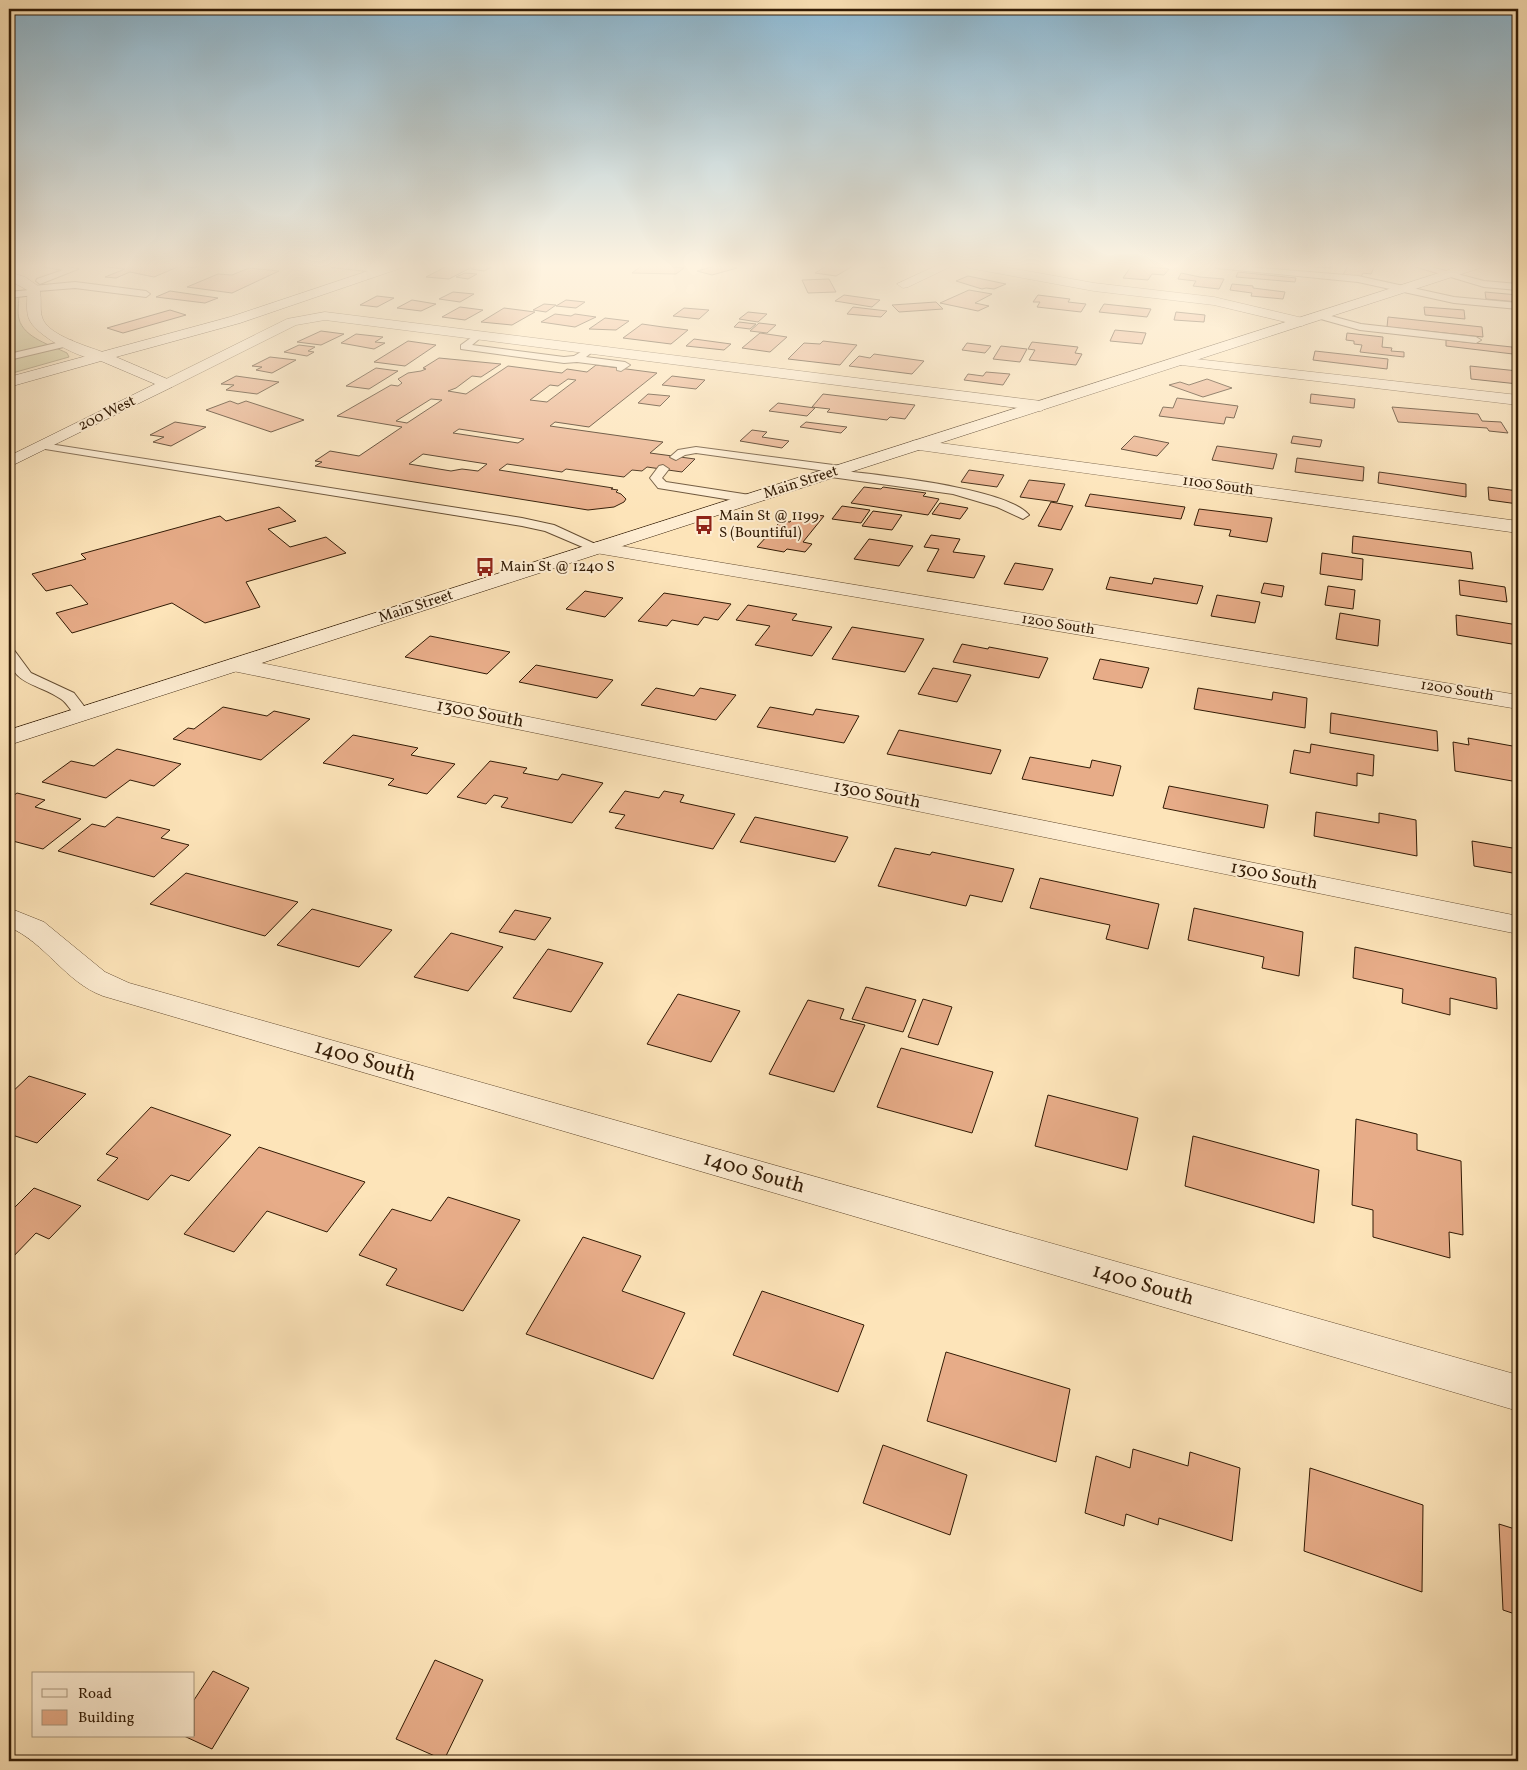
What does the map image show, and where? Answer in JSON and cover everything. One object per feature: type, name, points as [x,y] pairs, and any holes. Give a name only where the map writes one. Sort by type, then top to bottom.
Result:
[{"type":"street","points":[[78,347],[167,384]]},
{"type":"street","points":[[9,382],[140,347]]},
{"type":"street","name":"200 West","points":[[9,462],[242,347]]},
{"type":"street","name":"200 West","points":[[572,347],[1041,406]]},
{"type":"street","name":"Main Street","points":[[9,738],[1224,347]]},
{"type":"street","points":[[1178,361],[1518,400]]},
{"type":"street","name":"1100 South","points":[[918,445],[1518,528]]},
{"type":"street","name":"1200 South","points":[[597,548],[1518,702]]},
{"type":"street","name":"1300 South","points":[[236,665],[1518,925]]},
{"type":"street","name":"1400 South","points":[[9,917],[44,933],[91,977],[108,986],[129,993],[1518,1393]]},
{"type":"lane","points":[[9,357],[54,347]]},
{"type":"lane","points":[[465,347],[564,360],[577,359],[625,365],[621,368]]},
{"type":"lane","points":[[577,359],[591,349]]},
{"type":"lane","points":[[42,446],[522,522],[549,528],[597,548]]},
{"type":"lane","points":[[676,457],[682,452],[696,450],[836,471],[980,498],[1004,505],[1023,515]]},
{"type":"lane","points":[[663,470],[656,478],[662,485],[750,499]]},
{"type":"lane","points":[[9,653],[26,676],[68,696],[82,714]]},
{"type":"shaded area","points":[[9,347],[53,347],[67,353],[69,357],[9,374]]},
{"type":"building","points":[[296,347],[315,347],[308,351],[314,352],[307,356],[284,352]]},
{"type":"building","points":[[361,347],[378,347],[374,349]]},
{"type":"building","points":[[399,347],[434,347],[405,366],[374,362]]},
{"type":"building","points":[[692,347],[728,347],[724,350]]},
{"type":"building","points":[[744,347],[776,347],[770,352],[742,348]]},
{"type":"building","points":[[800,347],[856,347],[840,365],[788,359]]},
{"type":"building","points":[[964,347],[990,347],[985,353],[962,350]]},
{"type":"building","points":[[1001,347],[1027,349],[1020,362],[993,359]]},
{"type":"building","points":[[1029,347],[1074,347],[1078,347],[1075,353],[1082,354],[1076,365],[1029,360],[1035,350],[1028,349]]},
{"type":"building","points":[[1362,347],[1382,347],[1392,348],[1391,351],[1404,352],[1404,357],[1360,352]]},
{"type":"building","points":[[1451,347],[1512,347],[1513,354]]},
{"type":"building","points":[[1315,351],[1388,359],[1387,369],[1313,360]]},
{"type":"building","points":[[874,354],[924,361],[912,374],[849,366],[859,356],[870,358]]},
{"type":"building","points":[[270,357],[296,360],[272,373],[256,370],[262,367],[252,366]]},
{"type":"building","points":[[439,358],[501,364],[481,377],[472,376],[456,388],[448,391],[466,394],[508,366],[562,373],[567,369],[587,372],[596,365],[657,373],[589,427],[555,422],[550,426],[663,442],[650,453],[695,459],[682,472],[647,467],[642,471],[632,470],[624,477],[566,469],[562,472],[507,464],[499,470],[613,488],[611,489],[618,490],[616,492],[626,499],[614,507],[588,510],[315,466],[322,462],[315,461],[330,451],[359,456],[402,427],[337,416],[391,385],[398,386],[402,383],[398,379],[408,373],[426,369],[423,368]],"holes":[[[568,379],[576,380],[547,402],[530,400],[550,385],[558,386]],[[431,399],[442,400],[407,423],[396,421]],[[459,429],[524,439],[518,443],[453,433]],[[423,454],[487,464],[478,471],[462,469],[451,471],[409,464]]]},
{"type":"building","points":[[1470,366],[1518,371],[1518,384],[1471,379]]},
{"type":"building","points":[[376,368],[398,371],[369,389],[346,386]]},
{"type":"building","points":[[986,372],[1010,374],[1003,385],[964,380],[968,374],[983,376]]},
{"type":"building","points":[[236,376],[279,382],[257,394],[226,390],[234,385],[221,384]]},
{"type":"building","points":[[672,376],[705,380],[696,389],[662,385]]},
{"type":"building","points":[[1207,379],[1232,388],[1203,397],[1169,385],[1180,382],[1189,385]]},
{"type":"building","points":[[648,394],[670,396],[660,406],[638,403]]},
{"type":"building","points":[[823,394],[915,405],[905,419],[890,417],[887,420],[827,412],[830,409],[812,407]]},
{"type":"building","points":[[1311,394],[1355,399],[1354,408],[1310,403]]},
{"type":"building","points":[[1177,398],[1238,406],[1234,418],[1226,417],[1224,424],[1159,416],[1163,407],[1173,408]]},
{"type":"building","points":[[230,401],[238,404],[246,401],[304,420],[271,432],[206,410]]},
{"type":"building","points":[[778,403],[815,408],[807,416],[769,411]]},
{"type":"building","points":[[1392,407],[1478,414],[1482,421],[1501,422],[1508,433],[1489,431],[1487,428],[1398,422]]},
{"type":"building","points":[[175,422],[206,427],[171,446],[153,442],[164,437],[150,435]]},
{"type":"building","points":[[806,422],[847,427],[841,433],[800,427]]},
{"type":"building","points":[[752,430],[767,432],[762,437],[789,441],[782,448],[740,441]]},
{"type":"building","points":[[1134,436],[1169,443],[1157,456],[1121,449]]},
{"type":"building","points":[[1293,436],[1322,440],[1320,447],[1291,443]]},
{"type":"building","points":[[1217,446],[1277,454],[1273,469],[1212,460]]},
{"type":"building","points":[[1297,458],[1364,467],[1363,481],[1295,472]]},
{"type":"building","points":[[969,470],[1004,475],[997,487],[961,482]]},
{"type":"building","points":[[1379,472],[1466,484],[1466,497],[1378,483]]},
{"type":"building","points":[[1029,480],[1065,484],[1057,502],[1020,497]]},
{"type":"building","points":[[864,487],[881,489],[883,487],[926,493],[923,496],[939,499],[928,515],[851,503]]},
{"type":"building","points":[[1488,487],[1518,491],[1518,504],[1489,500]]},
{"type":"building","points":[[1090,494],[1185,507],[1181,519],[1085,506]]},
{"type":"building","points":[[1051,502],[1073,506],[1061,530],[1038,526]]},
{"type":"building","points":[[940,503],[968,508],[960,519],[932,514]]},
{"type":"building","points":[[842,506],[870,510],[861,523],[832,519]]},
{"type":"building","points":[[279,507],[296,521],[268,529],[290,547],[326,537],[346,553],[246,582],[260,607],[205,623],[172,603],[72,633],[56,613],[88,604],[71,585],[46,591],[32,574],[86,559],[81,554],[220,516],[226,521]]},
{"type":"building","points":[[1199,509],[1272,518],[1267,542],[1229,536],[1231,530],[1194,525]]},
{"type":"building","points":[[873,511],[902,515],[892,530],[862,526]]},
{"type":"building","points":[[798,512],[824,516],[803,542],[812,544],[805,552],[787,549],[784,552],[757,547],[781,521],[790,522]]},
{"type":"building","points":[[931,535],[960,539],[953,552],[985,556],[974,578],[927,571],[939,549],[924,547]]},
{"type":"building","points":[[1353,536],[1471,552],[1473,569],[1352,553]]},
{"type":"building","points":[[869,539],[913,546],[899,566],[854,559]]},
{"type":"building","points":[[1322,553],[1363,559],[1362,580],[1320,574]]},
{"type":"building","points":[[1015,563],[1053,569],[1043,590],[1004,584]]},
{"type":"building","points":[[1110,577],[1152,584],[1154,578],[1203,586],[1197,604],[1106,589]]},
{"type":"building","points":[[1459,580],[1505,587],[1507,602],[1460,595]]},
{"type":"building","points":[[1264,583],[1284,586],[1282,597],[1261,593]]},
{"type":"building","points":[[1328,586],[1355,590],[1353,609],[1325,605]]},
{"type":"building","points":[[585,591],[623,598],[605,617],[566,609]]},
{"type":"building","points":[[664,593],[731,604],[718,620],[704,617],[698,625],[672,620],[667,626],[638,621]]},
{"type":"building","points":[[1217,595],[1260,602],[1255,623],[1211,616]]},
{"type":"building","points":[[748,605],[797,614],[792,620],[832,627],[812,656],[755,645],[770,626],[736,620]]},
{"type":"building","points":[[1340,613],[1380,620],[1378,646],[1336,639]]},
{"type":"building","points":[[1456,615],[1518,625],[1518,645],[1457,635]]},
{"type":"building","points":[[852,627],[924,639],[905,672],[832,659]]},
{"type":"building","points":[[430,636],[510,652],[487,674],[405,657]]},
{"type":"building","points":[[962,644],[1048,658],[1039,678],[953,662]]},
{"type":"building","points":[[1100,659],[1149,668],[1142,688],[1093,679]]},
{"type":"building","points":[[536,665],[613,680],[597,698],[519,682]]},
{"type":"building","points":[[933,668],[971,675],[957,702],[918,694]]},
{"type":"building","points":[[656,688],[694,696],[700,688],[736,695],[716,720],[641,705]]},
{"type":"building","points":[[1198,688],[1272,700],[1273,692],[1307,698],[1305,728],[1194,709]]},
{"type":"building","points":[[223,707],[267,716],[274,711],[310,719],[261,760],[173,739],[188,728],[194,729]]},
{"type":"building","points":[[770,707],[813,715],[816,709],[859,716],[844,743],[757,727]]},
{"type":"building","points":[[1331,713],[1437,731],[1438,751],[1330,733]]},
{"type":"building","points":[[899,730],[1001,750],[991,774],[887,754]]},
{"type":"building","points":[[353,735],[418,748],[411,755],[455,764],[427,794],[388,785],[394,779],[323,763]]},
{"type":"building","points":[[1468,738],[1518,747],[1518,782],[1455,771],[1453,742],[1469,745]]},
{"type":"building","points":[[1311,744],[1374,755],[1373,776],[1357,773],[1357,786],[1290,773],[1294,750],[1310,753]]},
{"type":"building","points":[[117,749],[181,764],[154,786],[130,780],[106,798],[42,782],[71,761],[94,766]]},
{"type":"building","points":[[1030,757],[1090,768],[1092,760],[1121,766],[1113,796],[1022,779]]},
{"type":"building","points":[[490,761],[527,768],[523,773],[558,780],[562,774],[603,783],[572,823],[501,807],[508,798],[494,795],[486,804],[457,797]]},
{"type":"building","points":[[1169,786],[1268,805],[1264,828],[1163,808]]},
{"type":"building","points":[[625,791],[659,798],[664,791],[684,795],[680,802],[735,814],[713,849],[615,828],[625,815],[609,812]]},
{"type":"building","points":[[17,793],[45,800],[35,807],[81,819],[43,849],[9,840],[9,799]]},
{"type":"building","points":[[1316,812],[1379,823],[1379,813],[1416,820],[1417,856],[1314,836]]},
{"type":"building","points":[[117,817],[170,830],[161,838],[189,845],[154,877],[58,851],[92,824],[105,827]]},
{"type":"building","points":[[755,817],[848,837],[835,862],[740,842]]},
{"type":"building","points":[[1472,841],[1518,849],[1518,874],[1474,866]]},
{"type":"building","points":[[895,848],[930,855],[932,852],[1014,869],[1002,902],[970,895],[966,906],[878,886]]},
{"type":"building","points":[[186,873],[298,902],[265,936],[150,904]]},
{"type":"building","points":[[1040,878],[1159,904],[1148,949],[1106,939],[1110,925],[1030,908]]},
{"type":"building","points":[[1194,908],[1303,932],[1299,976],[1262,968],[1264,957],[1188,940]]},
{"type":"building","points":[[312,909],[392,930],[359,967],[277,945]]},
{"type":"building","points":[[515,910],[551,918],[535,940],[499,932]]},
{"type":"building","points":[[451,933],[503,947],[468,991],[414,977]]},
{"type":"building","points":[[1355,947],[1496,978],[1497,1009],[1450,998],[1450,1015],[1402,1003],[1403,989],[1353,978]]},
{"type":"building","points":[[548,949],[603,963],[571,1012],[513,998]]},
{"type":"building","points":[[866,987],[916,1000],[903,1032],[852,1019]]},
{"type":"building","points":[[678,994],[740,1011],[711,1062],[647,1044]]},
{"type":"building","points":[[923,999],[952,1007],[938,1045],[908,1037]]},
{"type":"building","points":[[808,1000],[844,1009],[840,1019],[865,1025],[834,1092],[769,1074]]},
{"type":"building","points":[[901,1048],[993,1072],[972,1133],[877,1107]]},
{"type":"building","points":[[29,1076],[86,1094],[37,1143],[9,1134],[9,1095]]},
{"type":"building","points":[[1048,1095],[1138,1118],[1127,1170],[1035,1146]]},
{"type":"building","points":[[151,1107],[231,1135],[189,1181],[171,1175],[148,1200],[97,1180],[118,1158],[106,1154]]},
{"type":"building","points":[[1356,1119],[1417,1134],[1417,1150],[1461,1161],[1463,1235],[1449,1232],[1450,1258],[1373,1237],[1373,1210],[1352,1205]]},
{"type":"building","points":[[1193,1136],[1319,1170],[1314,1223],[1185,1186]]},
{"type":"building","points":[[259,1147],[365,1182],[327,1232],[267,1211],[234,1252],[184,1234]]},
{"type":"building","points":[[34,1188],[81,1206],[49,1239],[36,1233],[9,1261],[9,1213]]},
{"type":"building","points":[[448,1197],[520,1220],[463,1311],[386,1285],[397,1269],[359,1255],[392,1209],[431,1221]]},
{"type":"building","points":[[583,1237],[641,1256],[622,1291],[685,1313],[653,1379],[526,1334]]},
{"type":"building","points":[[762,1291],[864,1325],[838,1392],[733,1355]]},
{"type":"building","points":[[946,1352],[1070,1389],[1056,1462],[927,1421]]},
{"type":"building","points":[[883,1445],[967,1475],[950,1535],[863,1503]]},
{"type":"building","points":[[1133,1449],[1188,1466],[1190,1452],[1240,1468],[1232,1541],[1159,1518],[1158,1525],[1126,1514],[1124,1526],[1085,1513],[1096,1456],[1130,1468]]},
{"type":"building","points":[[1310,1468],[1423,1505],[1422,1592],[1304,1551]]},
{"type":"building","points":[[1499,1524],[1518,1530],[1518,1615],[1503,1610]]},
{"type":"building","points":[[435,1660],[483,1680],[444,1760],[396,1739]]},
{"type":"building","points":[[213,1671],[249,1688],[212,1749],[188,1738],[195,1738],[195,1698]]},
{"type":"place","name":"Main St @ 1199 S (Bountiful)","points":[[704,525]]},
{"type":"place","name":"Main St @ 1240 S","points":[[485,567]]}]
